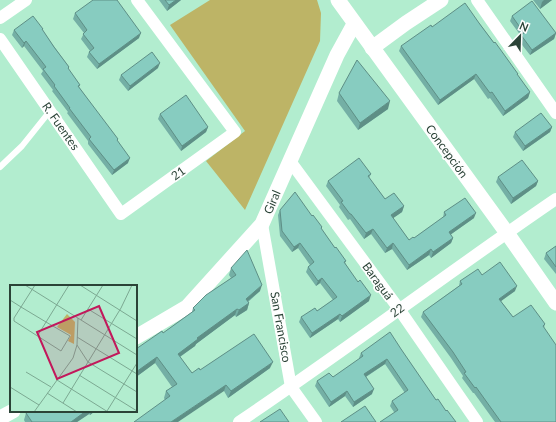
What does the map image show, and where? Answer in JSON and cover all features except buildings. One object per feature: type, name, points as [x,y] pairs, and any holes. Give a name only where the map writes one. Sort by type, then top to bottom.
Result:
[{"type":"street","points":[[0,18],[26,0]]},
{"type":"street","name":"21","points":[[121,214],[235,132],[137,0]]},
{"type":"street","name":"Concepción","points":[[338,0],[556,303]]},
{"type":"street","points":[[372,48],[441,0]]},
{"type":"street","points":[[477,0],[556,113]]},
{"type":"street","name":"Giral","points":[[137,336],[187,307],[262,224],[337,55],[354,24]]},
{"type":"street","name":"R. Fuentes","points":[[0,38],[121,214]]},
{"type":"street","name":"Baraguá","points":[[290,161],[399,309],[477,422]]},
{"type":"street","name":"22","points":[[239,422],[292,387],[399,309],[556,200]]},
{"type":"street","name":"San Francisco","points":[[262,224],[292,387],[316,422]]},
{"type":"street","points":[[0,418],[10,412]]},
{"type":"lane","points":[[0,167],[22,146],[50,111]]},
{"type":"shaded area","points":[[210,0],[317,0],[321,13],[320,41],[245,210],[206,161],[245,131],[170,25]]}]
